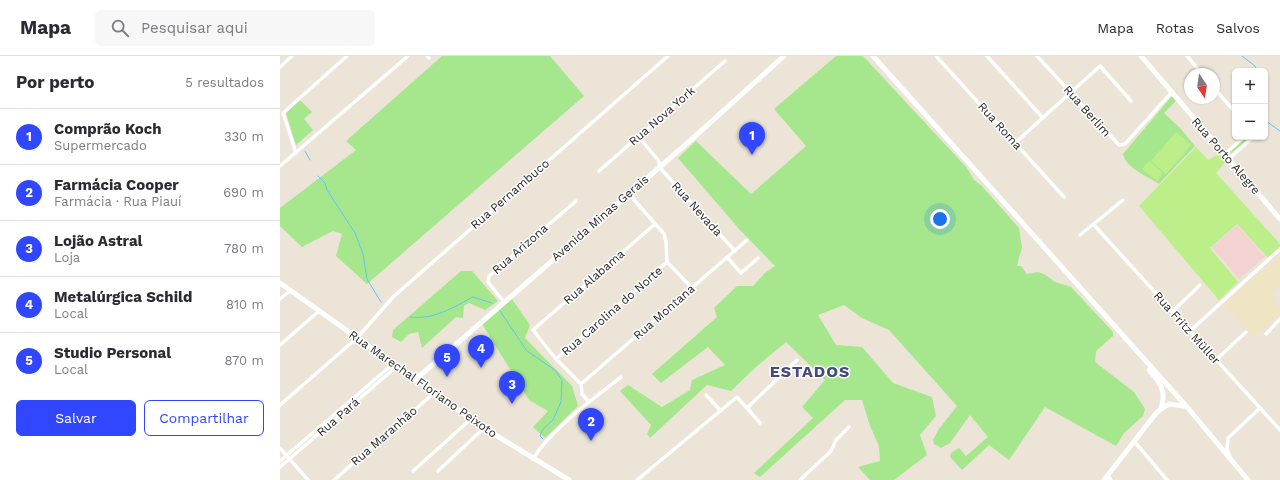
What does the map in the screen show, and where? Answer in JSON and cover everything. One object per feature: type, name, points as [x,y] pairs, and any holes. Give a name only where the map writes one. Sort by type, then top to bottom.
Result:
[{"type":"street","points":[[280,67],[292,56]]},
{"type":"street","points":[[296,153],[283,112],[347,56]]},
{"type":"street","points":[[280,166],[408,56]]},
{"type":"street","name":"Rua Pernambuco","points":[[280,405],[357,338],[393,296],[668,56]]},
{"type":"street","name":"Avenida Minas Gerais","points":[[415,380],[661,166],[784,56]]},
{"type":"street","points":[[874,56],[1187,407],[1235,463],[1247,480]]},
{"type":"street","name":"Rua Roma","points":[[936,56],[1064,197]]},
{"type":"street","points":[[987,56],[1042,118]]},
{"type":"street","name":"Rua Berlim","points":[[1037,56],[1116,143],[1122,145],[1172,92]]},
{"type":"street","name":"Rua Porto Alegre","points":[[1141,56],[1280,219]]},
{"type":"street","points":[[1187,56],[1197,68]]},
{"type":"street","name":"Rua Nova York","points":[[598,171],[725,61]]},
{"type":"street","points":[[1015,143],[1100,66],[1131,101]]},
{"type":"street","points":[[1220,95],[1232,109]]},
{"type":"street","name":"Rua Nevada","points":[[638,136],[658,160],[662,170],[735,251]]},
{"type":"street","points":[[1225,154],[1241,140]]},
{"type":"street","points":[[1229,159],[1250,140]]},
{"type":"street","points":[[629,194],[664,234],[667,262],[692,288]]},
{"type":"street","points":[[1080,235],[1123,200]]},
{"type":"street","name":"Rua Arizona","points":[[504,302],[488,282],[489,276],[576,201]]},
{"type":"street","name":"Rua Alabama","points":[[556,359],[534,330],[655,224]]},
{"type":"street","name":"Rua Fritz Müller","points":[[1094,225],[1280,430]]},
{"type":"street","name":"Rua Montana","points":[[581,384],[748,240]]},
{"type":"street","points":[[1190,331],[1280,249]]},
{"type":"street","points":[[727,257],[741,273],[758,258]]},
{"type":"street","name":"Rua Carolina do Norte","points":[[556,359],[667,262]]},
{"type":"street","name":"Rua Marechal Floriano Peixoto","points":[[280,283],[484,428],[569,480]]},
{"type":"street","points":[[1172,312],[1200,285]]},
{"type":"street","points":[[280,299],[290,291]]},
{"type":"street","points":[[280,345],[319,311]]},
{"type":"street","points":[[1266,334],[1280,319]]},
{"type":"street","points":[[1111,480],[1105,478],[1161,408],[1164,397],[1161,384],[1114,325]]},
{"type":"street","points":[[1216,360],[1246,332]]},
{"type":"street","points":[[556,359],[581,384],[582,394],[589,402]]},
{"type":"street","points":[[747,408],[797,360]]},
{"type":"street","name":"Rua Pará","points":[[280,461],[364,388],[395,365]]},
{"type":"street","name":"Rua Pará","points":[[280,467],[383,378],[395,365]]},
{"type":"street","points":[[380,375],[383,378]]},
{"type":"street","points":[[533,459],[543,444],[589,402],[620,377]]},
{"type":"street","points":[[364,388],[367,392]]},
{"type":"street","name":"Rua Maranhão","points":[[334,480],[434,393]]},
{"type":"street","points":[[357,395],[360,398]]},
{"type":"street","points":[[706,395],[721,411]]},
{"type":"street","points":[[637,480],[737,397],[760,423]]},
{"type":"street","points":[[1161,408],[1174,404],[1187,407]]},
{"type":"street","points":[[1230,457],[1227,448],[1228,438],[1259,408]]},
{"type":"street","points":[[340,409],[343,413]]},
{"type":"street","points":[[413,471],[471,419]]},
{"type":"street","points":[[323,424],[326,427]]},
{"type":"street","points":[[800,480],[831,451],[838,436],[848,427]]},
{"type":"street","points":[[438,471],[484,428]]},
{"type":"street","points":[[304,440],[307,444]]},
{"type":"street","points":[[1134,441],[1167,480]]},
{"type":"street","points":[[280,448],[308,480]]},
{"type":"shaded area","points":[[1237,225],[1265,257],[1239,279],[1212,247]]},
{"type":"shaded area","points":[[1280,256],[1280,286],[1270,295],[1280,308],[1280,315],[1253,338],[1224,303]]},
{"type":"green space","points":[[442,56],[550,56],[584,96],[367,284],[336,256],[342,234],[333,231],[302,247],[280,226],[280,208],[356,150],[346,141]]},
{"type":"green space","points":[[836,56],[863,56],[967,168],[974,180],[981,185],[1019,228],[1022,247],[1017,266],[1021,266],[1027,274],[1038,272],[1044,274],[1055,282],[1071,287],[1113,332],[1113,336],[1096,351],[1095,362],[1134,392],[1145,409],[1143,416],[1124,433],[1116,446],[1045,407],[1009,460],[989,445],[962,470],[950,457],[951,453],[959,448],[966,456],[988,437],[970,415],[950,443],[941,448],[934,444],[933,440],[939,429],[957,406],[889,330],[862,318],[844,305],[818,315],[836,345],[862,347],[893,383],[932,397],[936,416],[920,435],[927,455],[894,480],[870,480],[858,467],[880,461],[879,446],[870,426],[862,400],[845,400],[760,477],[754,473],[813,418],[802,407],[825,380],[786,342],[756,367],[731,391],[707,385],[650,438],[647,434],[651,425],[620,391],[628,385],[662,407],[690,390],[692,380],[725,365],[708,347],[661,383],[652,374],[717,317],[714,308],[737,286],[753,286],[766,272],[775,266],[740,230],[678,158],[696,141],[751,194],[806,146],[774,109]]},
{"type":"green space","points":[[1172,96],[1176,101],[1164,113],[1180,128],[1195,146],[1159,184],[1133,168],[1125,159],[1123,154]]},
{"type":"green space","points":[[300,100],[312,112],[304,119],[313,130],[296,145],[286,113]]},
{"type":"green space","points":[[1176,132],[1191,145],[1166,174],[1151,161]]},
{"type":"green space","points":[[1243,140],[1248,140],[1231,153],[1230,151]]},
{"type":"green space","points":[[1196,147],[1208,160],[1220,153],[1227,161],[1216,173],[1280,244],[1280,247],[1268,258],[1237,224],[1210,248],[1238,282],[1219,300],[1139,206]]},
{"type":"green space","points":[[1149,161],[1163,173],[1157,181],[1142,169]]},
{"type":"green space","points":[[461,271],[472,271],[498,301],[485,310],[469,303],[464,306],[463,318],[456,317],[422,348],[418,332],[409,334],[401,342],[392,337],[393,330]]},
{"type":"green space","points":[[512,299],[530,325],[525,338],[572,386],[578,406],[545,438],[533,427],[548,411],[529,400],[482,324]]},
{"type":"waterway","points":[[1242,56],[1256,68]]},
{"type":"waterway","points":[[1268,122],[1280,131]]},
{"type":"waterway","points":[[305,151],[310,160]]},
{"type":"waterway","points":[[318,176],[325,183],[327,190],[355,233],[363,254],[367,279],[381,302]]},
{"type":"waterway","points":[[410,317],[427,317],[435,315],[473,297],[492,303]]},
{"type":"waterway","points":[[500,311],[527,351],[555,370],[562,380],[561,402],[553,420],[543,429],[540,436],[543,439]]},
{"type":"place","name":"Comprão Koch","points":[[752,155]]},
{"type":"place","name":"Metalúrgica Schild","points":[[481,368]]},
{"type":"place","name":"Studio Personal","points":[[447,377]]},
{"type":"place","name":"Lojão Astral","points":[[512,404]]},
{"type":"place","name":"Farmácia Cooper","points":[[591,441]]},
{"type":"district","name":"ESTADOS","points":[[810,371]]}]
